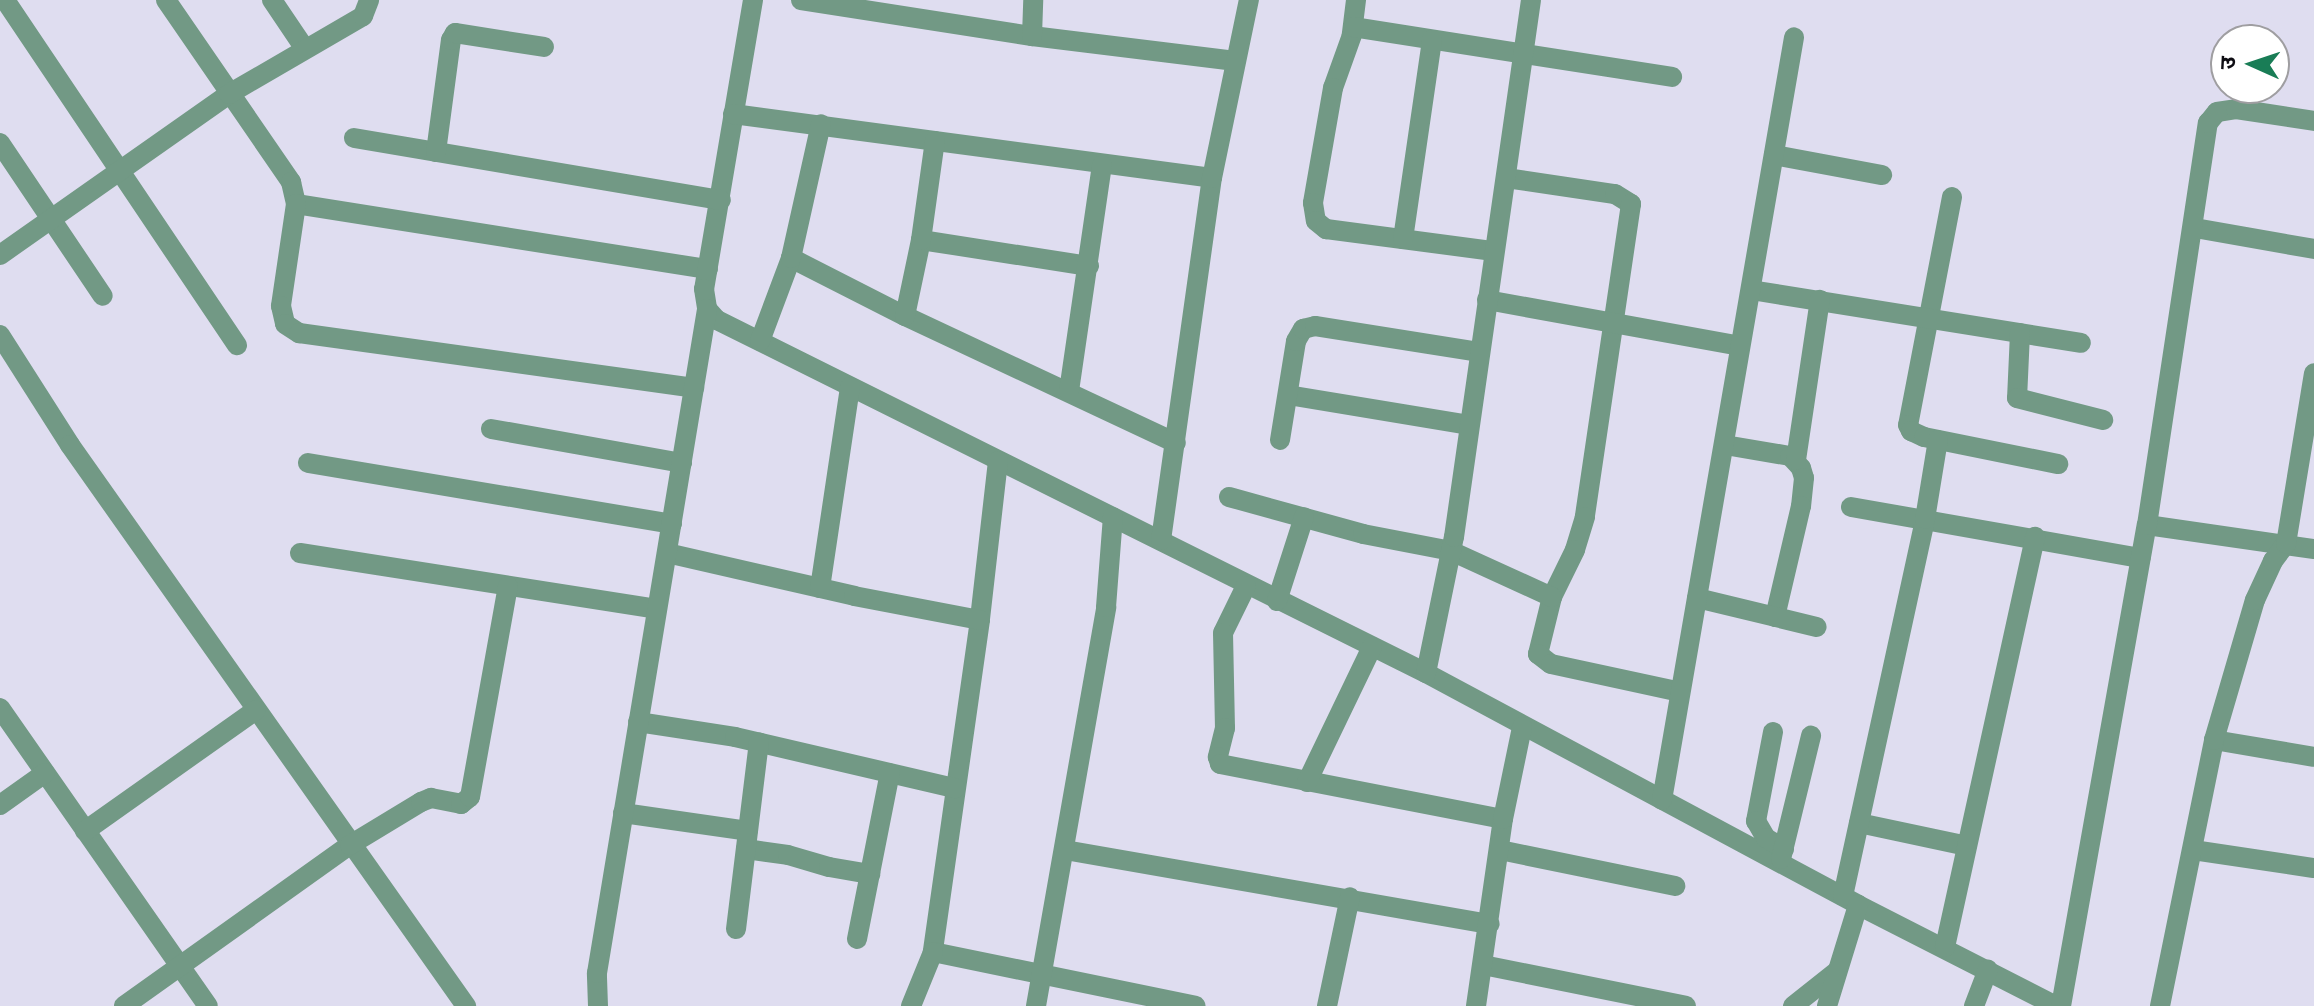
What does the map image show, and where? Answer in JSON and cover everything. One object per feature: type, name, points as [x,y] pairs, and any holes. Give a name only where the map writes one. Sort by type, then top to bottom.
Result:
[{"type":"street","points":[[5,0],[237,345]]},
{"type":"street","points":[[166,0],[291,182],[296,204],[281,306],[285,324],[299,333],[694,388]]},
{"type":"street","points":[[272,0],[305,49]]},
{"type":"street","points":[[0,255],[229,94],[363,16],[369,0]]},
{"type":"street","points":[[598,1006],[597,973],[707,309],[704,289],[753,0]]},
{"type":"street","points":[[801,0],[852,4],[1032,36],[1235,61]]},
{"type":"street","points":[[1032,36],[1033,0]]},
{"type":"street","points":[[1161,540],[1212,178],[1249,0]]},
{"type":"street","points":[[1356,0],[1353,27],[1333,88],[1314,215],[1320,226],[1494,251]]},
{"type":"street","points":[[1426,673],[1451,551],[1531,0]]},
{"type":"street","points":[[1353,27],[1672,77]]},
{"type":"street","points":[[436,152],[451,40],[455,33],[544,47]]},
{"type":"street","points":[[1662,800],[1794,37]]},
{"type":"street","points":[[1403,239],[1432,40]]},
{"type":"street","points":[[707,309],[731,329],[1426,673],[1662,800],[1782,856],[1850,901],[2059,1006],[2147,525],[2195,228],[2206,131],[2212,116],[2225,109],[2314,121]]},
{"type":"street","points":[[733,114],[1212,178]]},
{"type":"street","points":[[760,341],[791,258],[821,124]]},
{"type":"street","points":[[354,138],[721,200]]},
{"type":"street","points":[[905,316],[921,240],[935,141]]},
{"type":"street","points":[[0,143],[103,296]]},
{"type":"street","points":[[1774,155],[1882,175]]},
{"type":"street","points":[[1069,391],[1102,165]]},
{"type":"street","points":[[1506,178],[1615,194],[1631,204],[1611,323],[1585,517],[1575,550],[1552,597],[1538,643],[1538,654],[1543,661],[1680,692]]},
{"type":"street","points":[[1952,197],[1908,425],[1917,436],[2058,464]]},
{"type":"street","points":[[296,204],[708,269]]},
{"type":"street","points":[[2195,228],[2314,249]]},
{"type":"street","points":[[921,240],[1089,266]]},
{"type":"street","points":[[791,258],[905,316],[1176,443]]},
{"type":"street","points":[[1751,290],[2081,343]]},
{"type":"street","points":[[1487,300],[1740,346]]},
{"type":"street","points":[[1775,617],[1804,490],[1804,478],[1796,460],[1820,300]]},
{"type":"street","points":[[1280,440],[1299,333],[1308,327],[1480,352]]},
{"type":"street","points":[[2020,333],[2017,398],[2103,420]]},
{"type":"street","points":[[0,335],[70,445],[466,1006]]},
{"type":"street","points":[[2160,1006],[2214,740],[2255,600],[2273,561],[2286,544],[2314,373]]},
{"type":"street","points":[[820,588],[850,387]]},
{"type":"street","points":[[1288,395],[1469,425]]},
{"type":"street","points":[[491,429],[682,463]]},
{"type":"street","points":[[1827,1006],[1850,901],[1859,823],[1925,519],[1938,440]]},
{"type":"street","points":[[1725,445],[1780,454],[1796,460]]},
{"type":"street","points":[[911,1006],[933,952],[980,620],[998,461]]},
{"type":"street","points":[[308,463],[672,524]]},
{"type":"street","points":[[1229,497],[1375,537],[1451,551],[1552,597]]},
{"type":"street","points":[[1851,507],[2141,558]]},
{"type":"street","points":[[1036,1006],[1106,607],[1113,517]]},
{"type":"street","points":[[1277,601],[1304,517]]},
{"type":"street","points":[[2147,525],[2314,549]]},
{"type":"street","points":[[1945,947],[2035,537]]},
{"type":"street","points":[[300,553],[657,609]]},
{"type":"street","points":[[667,553],[980,620]]},
{"type":"street","points":[[124,1006],[350,845],[421,802],[431,798],[461,804],[470,797],[508,586]]},
{"type":"street","points":[[1246,586],[1223,633],[1225,728],[1219,761],[1234,769],[1503,819]]},
{"type":"street","points":[[1697,598],[1817,627]]},
{"type":"street","points":[[1307,782],[1372,647]]},
{"type":"street","points":[[0,708],[208,1006]]},
{"type":"street","points":[[85,831],[256,710]]},
{"type":"street","points":[[638,722],[759,742],[955,788]]},
{"type":"street","points":[[1476,1006],[1503,819],[1522,727]]},
{"type":"street","points":[[1773,732],[1756,821],[1782,856]]},
{"type":"street","points":[[1782,856],[1811,736]]},
{"type":"street","points":[[2214,740],[2314,757]]},
{"type":"street","points":[[736,929],[759,742]]},
{"type":"street","points":[[0,805],[45,773]]},
{"type":"street","points":[[857,939],[890,773]]},
{"type":"street","points":[[623,813],[747,840],[829,867],[870,874]]},
{"type":"street","points":[[1859,823],[1967,846]]},
{"type":"street","points":[[1065,850],[1350,897],[1490,924]]},
{"type":"street","points":[[1500,850],[1675,886]]},
{"type":"street","points":[[2193,850],[2314,868]]},
{"type":"street","points":[[1327,1006],[1350,897]]},
{"type":"street","points":[[933,952],[1196,1006]]},
{"type":"street","points":[[1483,965],[1686,1006]]},
{"type":"street","points":[[1974,1006],[1988,970]]},
{"type":"street","points":[[1793,1006],[1836,972]]}]
